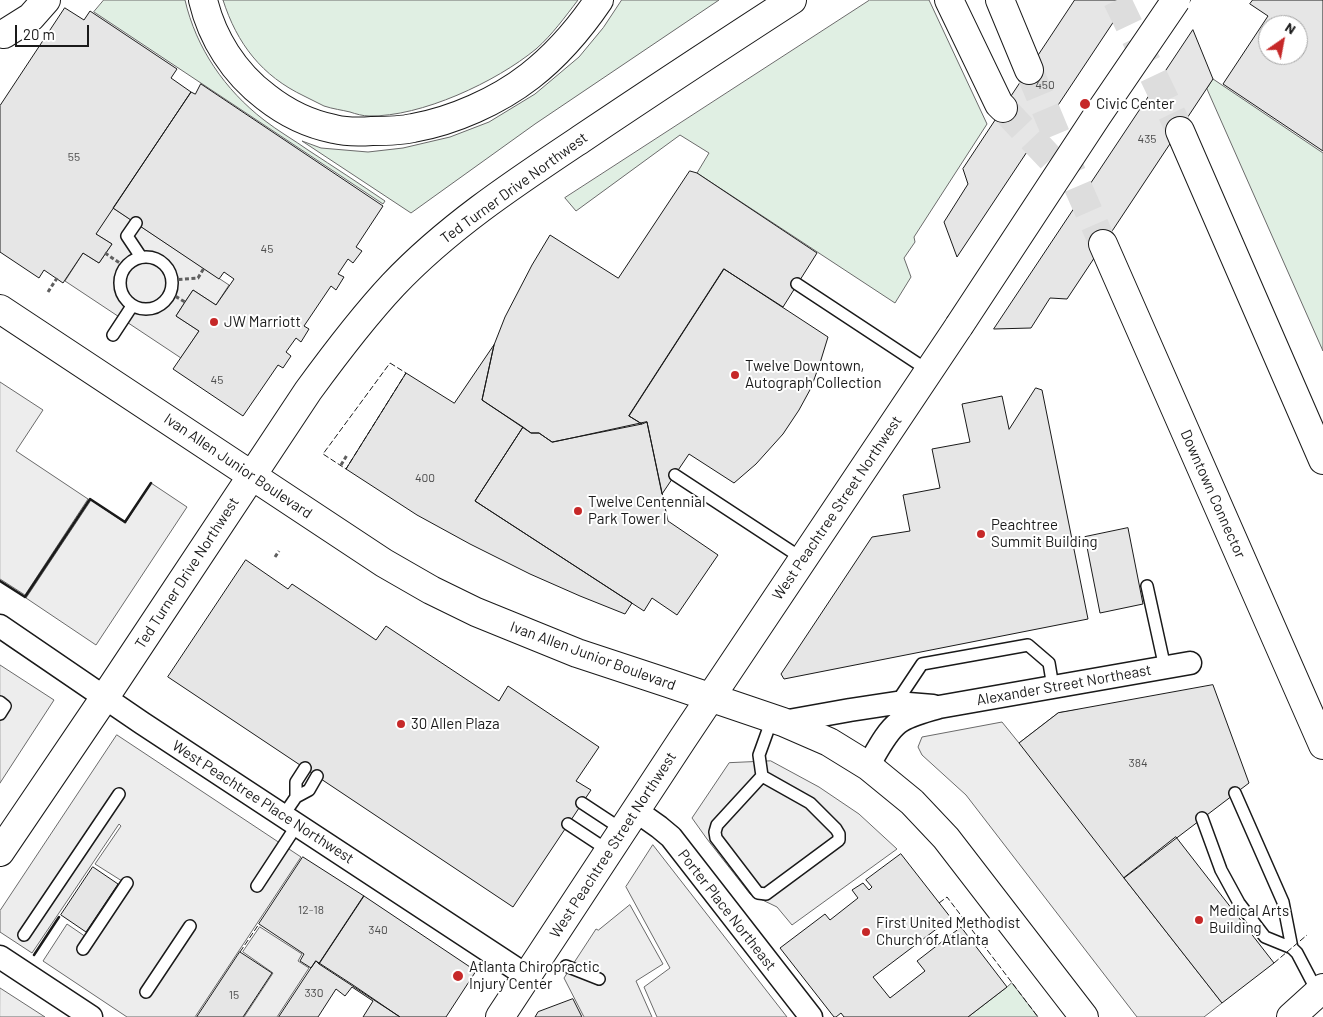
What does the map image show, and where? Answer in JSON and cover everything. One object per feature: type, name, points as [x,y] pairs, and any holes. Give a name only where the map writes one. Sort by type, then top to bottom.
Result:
[{"type":"main road","points":[[2,37],[32,17],[46,0]]},
{"type":"main road","points":[[203,0],[206,15],[218,41],[235,67],[254,88],[277,106],[308,122],[334,130],[358,132],[387,131],[431,124],[496,99],[529,77],[554,56],[585,20],[599,0]]},
{"type":"main road","name":"Ted Turner Drive Northwest","points":[[0,852],[308,391],[338,350],[394,284],[466,219],[511,186],[792,0]]},
{"type":"main road","points":[[949,0],[999,104],[1003,108]]},
{"type":"main road","points":[[1000,0],[1029,70]]},
{"type":"main road","name":"West Peachtree Street Northwest","points":[[500,1017],[622,830],[1176,0]]},
{"type":"main road","points":[[2,37],[17,3]]},
{"type":"main road","points":[[1180,131],[1323,460]]},
{"type":"main road","name":"Downtown Connector","points":[[1104,244],[1323,745]]},
{"type":"main road","name":"Ivan Allen Junior Boulevard","points":[[0,309],[384,562],[431,590],[476,612],[577,653],[777,720],[828,742],[868,766],[912,802],[946,838],[1084,1017]]},
{"type":"main road","points":[[1291,1017],[1320,991]]},
{"type":"street","name":"West Peachtree Place Northwest","points":[[0,626],[527,976]]},
{"type":"street","name":"Alexander Street Northeast","points":[[868,766],[887,736],[898,723],[916,714],[938,707],[1190,663]]},
{"type":"street","name":"Alexander Street Northeast","points":[[777,720],[896,703],[938,707]]},
{"type":"street","name":"Porter Place Northeast","points":[[622,830],[659,827],[670,837],[811,1017]]},
{"type":"street","points":[[0,957],[91,1017]]},
{"type":"lane","points":[[136,223],[128,236],[141,257]]},
{"type":"lane","points":[[141,257],[155,258],[162,262],[168,268],[172,280],[170,293],[163,304],[156,308],[141,309],[132,306],[122,294],[121,276],[131,262],[141,257]]},
{"type":"lane","points":[[797,284],[929,371]]},
{"type":"lane","points":[[113,335],[132,306]]},
{"type":"lane","points":[[675,475],[803,560]]},
{"type":"lane","points":[[1147,586],[1165,668]]},
{"type":"lane","points":[[896,703],[922,664],[1028,644],[1049,663],[1053,687]]},
{"type":"lane","points":[[0,702],[5,706],[0,714]]},
{"type":"lane","points":[[762,776],[759,755],[777,720]]},
{"type":"lane","points":[[257,886],[290,820],[296,797],[296,782],[305,768]]},
{"type":"lane","points":[[296,797],[309,790],[317,776]]},
{"type":"lane","points":[[762,776],[810,803],[839,834],[839,840],[766,894],[758,893],[716,838],[715,832],[717,825],[762,776]]},
{"type":"lane","points":[[1235,793],[1284,902],[1292,948],[1320,991]]},
{"type":"lane","points":[[24,936],[120,794]]},
{"type":"lane","points":[[582,803],[622,830]]},
{"type":"lane","points":[[1202,818],[1221,870],[1239,903],[1265,937],[1292,948]]},
{"type":"lane","points":[[568,824],[622,830]]},
{"type":"lane","points":[[83,949],[126,883]]},
{"type":"lane","points":[[146,992],[190,926]]},
{"type":"lane","points":[[566,966],[600,979]]},
{"type":"path","points":[[105,253],[126,267]]},
{"type":"path","points":[[172,280],[198,278],[204,268]]},
{"type":"path","points":[[48,292],[57,278]]},
{"type":"path","points":[[170,293],[185,302]]},
{"type":"path","points":[[340,465],[347,455]]},
{"type":"path","points":[[275,557],[279,551]]},
{"type":"green space","points":[[104,0],[185,0],[190,18],[205,51],[214,67],[237,95],[269,124],[385,201],[383,204],[94,12]]},
{"type":"green space","points":[[223,0],[578,0],[542,44],[500,74],[434,104],[411,111],[369,116],[324,106],[276,79],[253,57],[244,44],[236,31]]},
{"type":"green space","points":[[622,0],[719,0],[535,124],[411,213],[302,141],[321,148],[368,152],[403,148],[450,137],[489,122],[535,94],[579,57],[603,28]]},
{"type":"green space","points":[[870,0],[929,0],[987,124],[914,237],[915,242],[904,258],[911,277],[895,303],[697,173],[709,153],[680,135],[576,211],[565,198]]},
{"type":"green space","points":[[1213,79],[1323,153],[1323,351],[1207,89]]},
{"type":"green space","points":[[1012,983],[1038,1017],[968,1017],[1007,987]]},
{"type":"shaded area","points":[[113,208],[229,285],[216,305],[193,290],[185,302],[176,316],[199,331],[181,358],[65,281],[83,253],[99,263],[112,244],[96,234]]},
{"type":"shaded area","points":[[0,382],[43,410],[16,451],[88,499],[25,595],[0,579]]},
{"type":"shaded area","points":[[151,483],[187,507],[96,645],[26,598],[91,500],[125,523]]},
{"type":"shaded area","points":[[0,665],[54,700],[0,783]]},
{"type":"shaded area","points":[[1078,710],[1124,878],[1222,1003],[1204,1017],[1137,1017],[966,795],[922,755],[918,747],[922,737],[1002,722],[1019,743],[1058,713]]},
{"type":"shaded area","points":[[117,735],[301,857],[195,1017],[127,1017],[43,961],[67,924],[86,937],[122,881],[95,864],[121,826],[119,824],[32,953],[0,932],[0,911]]},
{"type":"shaded area","points":[[771,761],[819,787],[859,814],[897,849],[792,925],[777,907],[750,894],[692,818],[729,763]]},
{"type":"shaded area","points":[[653,845],[787,1017],[657,1017],[644,987],[670,968],[626,887]]},
{"type":"shaded area","points":[[630,905],[663,964],[636,981],[652,1017],[584,1017],[564,978],[596,929],[598,930]]},
{"type":"shaded area","points":[[260,927],[302,954],[298,961],[309,968],[277,1017],[244,1017],[273,973],[243,952]]},
{"type":"shaded area","points":[[0,988],[45,1017],[0,1017]]},
{"type":"building","points":[[1075,0],[1128,0],[957,257],[944,222],[968,184],[963,169]]},
{"type":"building","points":[[1253,0],[1323,0],[1323,151],[1223,84],[1258,31],[1258,65],[1308,65],[1308,15],[1266,15],[1250,4]]},
{"type":"building","points":[[65,8],[84,20],[90,11],[177,69],[171,78],[191,92],[96,234],[112,244],[99,263],[83,253],[63,283],[44,270],[39,278],[0,252],[0,106]]},
{"type":"building","points":[[1193,30],[1213,79],[1067,299],[1050,298],[1031,328],[994,329]]},
{"type":"building","points":[[201,84],[383,206],[356,247],[362,251],[353,263],[348,259],[338,274],[344,277],[336,290],[331,286],[304,326],[309,329],[301,342],[296,338],[286,352],[291,356],[283,368],[278,365],[243,416],[173,369],[199,331],[176,316],[193,290],[216,305],[234,279],[224,272],[219,279],[113,208],[191,92],[195,94]]},
{"type":"building","points":[[690,171],[697,173],[817,253],[783,307],[724,269],[629,416],[642,424],[552,442],[539,433],[531,433],[482,400],[494,345],[505,317],[550,235],[618,278]]},
{"type":"building","name":"Twelve Downtown, Autograph Collection","points":[[724,269],[828,337],[811,388],[799,410],[783,434],[756,464],[734,483],[689,454],[662,494],[647,422],[642,424],[629,416]]},
{"type":"building","points":[[494,345],[482,400],[523,427],[475,501],[632,603],[625,614],[530,574],[470,544],[417,515],[346,469],[406,373],[454,403]]},
{"type":"building","name":"Peachtree Summit Building","points":[[1036,388],[1042,390],[1088,619],[784,679],[781,674],[872,537],[910,531],[903,495],[940,488],[932,449],[970,442],[962,404],[1002,396],[1009,429]]},
{"type":"building","name":"Twelve Centennial Park Tower I","points":[[647,422],[668,521],[718,555],[677,615],[652,598],[644,611],[475,501],[523,427],[531,433],[539,433],[552,442]]},
{"type":"building","points":[[1128,528],[1143,604],[1100,613],[1085,537]]},
{"type":"building","name":"30 Allen Plaza","points":[[246,560],[288,589],[292,584],[376,640],[386,626],[499,701],[508,686],[599,747],[576,781],[591,790],[513,907],[168,677]]},
{"type":"building","points":[[1213,685],[1249,783],[1124,878],[1019,743],[1058,713]]},
{"type":"building","name":"Medical Arts Building","points":[[1176,837],[1274,963],[1222,1003],[1124,878]]},
{"type":"building","name":"First United Methodist Church of Atlanta","points":[[901,854],[951,918],[873,977],[890,998],[925,971],[917,961],[961,927],[1007,987],[968,1017],[844,1017],[841,1013],[834,1017],[780,948],[825,914],[830,920],[858,898],[852,890],[863,883],[869,890],[872,887],[866,880]]},
{"type":"building","points":[[303,857],[364,896],[319,964],[316,961],[311,968],[300,961],[304,954],[259,924]]},
{"type":"building","points":[[93,867],[118,884],[86,932],[61,915]]},
{"type":"building","points":[[364,896],[476,971],[446,1017],[400,1017],[319,964]]},
{"type":"building","points":[[240,952],[272,973],[243,1017],[197,1017]]},
{"type":"building","points":[[316,961],[400,1017],[363,1017],[373,1001],[352,987],[345,996],[336,989],[318,1017],[279,1017]]},
{"type":"building","points":[[573,999],[582,1017],[535,1017],[538,1012]]},
{"type":"tunnel","points":[[1117,0],[1180,131]]},
{"type":"tunnel","points":[[1029,70],[1103,244]]},
{"type":"tunnel","points":[[1003,108],[1066,175]]},
{"type":"railway","points":[[952,319],[1167,0]]},
{"type":"railway","points":[[967,332],[1188,0]]},
{"type":"fence","points":[[390,363],[406,373],[346,469],[323,454],[390,363]]},
{"type":"fence","points":[[939,903],[947,897],[1038,1017]]},
{"type":"fence","points":[[240,952],[259,924]]},
{"type":"fence","points":[[1274,963],[1307,935]]},
{"type":"wall","points":[[0,581],[25,597],[90,499],[125,522],[151,483]]},
{"type":"wall","points":[[34,955],[59,917]]},
{"type":"place","name":"Civic Center","points":[[1085,104]]},
{"type":"place","name":"JW Marriott","points":[[214,322]]},
{"type":"place","name":"Twelve Downtown, Autograph Collection","points":[[735,375]]},
{"type":"place","name":"Twelve Centennial Park Tower I","points":[[578,511]]},
{"type":"place","name":"Peachtree Summit Building","points":[[981,534]]},
{"type":"place","name":"30 Allen Plaza","points":[[401,724]]},
{"type":"place","name":"Medical Arts Building","points":[[1199,920]]},
{"type":"place","name":"First United Methodist Church of Atlanta","points":[[866,932]]},
{"type":"place","name":"Atlanta Chiropractic Injury Center","points":[[458,976]]}]
